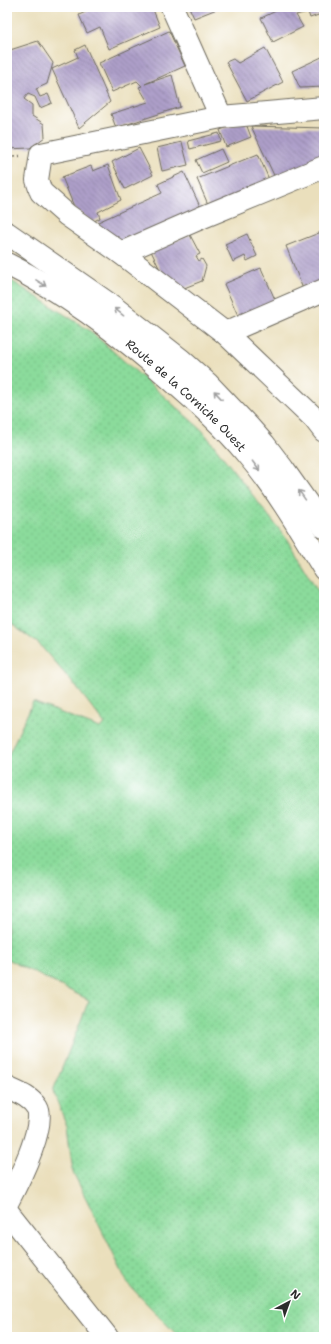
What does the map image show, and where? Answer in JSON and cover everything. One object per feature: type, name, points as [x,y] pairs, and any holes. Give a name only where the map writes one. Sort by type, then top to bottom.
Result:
[{"type":"main road","points":[[172,7],[221,117]]},
{"type":"main road","points":[[320,421],[225,333],[121,253],[67,215],[41,192],[37,180],[41,154],[221,117],[324,108]]},
{"type":"main road","points":[[121,253],[324,167]]},
{"type":"main road","name":"Route de la Corniche Ouest","points":[[7,232],[112,306],[181,360],[208,384],[264,444],[324,527]]},
{"type":"main road","name":"Route de la Corniche Ouest","points":[[7,264],[39,282],[103,324],[141,353],[210,413],[247,453],[272,488],[324,569]]},
{"type":"main road","points":[[225,333],[324,290]]},
{"type":"main road","points":[[7,1088],[28,1098],[38,1110],[39,1124],[24,1169],[7,1203]]},
{"type":"main road","points":[[7,1211],[107,1337]]},
{"type":"green space","points":[[7,278],[89,330],[202,430],[286,538],[324,601],[324,1337],[179,1337],[128,1284],[73,1172],[67,1126],[53,1091],[89,1000],[7,959],[7,850],[10,841],[7,818],[7,758],[33,702],[100,728],[105,724],[77,688],[39,644],[7,621]]},
{"type":"building","points":[[96,7],[152,7],[160,27],[109,49],[100,27],[87,33],[79,15]]},
{"type":"building","points":[[189,7],[222,7],[194,18]]},
{"type":"building","points":[[274,7],[324,7],[324,13],[310,18],[308,12],[296,15],[303,27],[273,42],[261,18],[276,11]]},
{"type":"building","points":[[169,31],[185,66],[145,84],[172,75],[180,107],[116,128],[111,114],[148,102],[139,87],[142,86],[137,81],[112,92],[99,63]]},
{"type":"building","points":[[38,41],[53,63],[47,84],[36,89],[40,97],[48,94],[52,103],[40,108],[35,97],[28,94],[24,99],[32,105],[32,116],[44,124],[45,137],[30,148],[7,149],[7,51]]},
{"type":"building","points":[[85,45],[110,102],[79,128],[52,69],[78,57],[75,50]]},
{"type":"building","points":[[265,48],[283,82],[247,101],[226,62],[233,59],[238,63]]},
{"type":"building","points":[[324,56],[324,87],[300,88],[292,71]]},
{"type":"building","points":[[245,121],[251,137],[226,147],[220,130]]},
{"type":"building","points":[[251,126],[324,128],[324,165],[278,184]]},
{"type":"building","points":[[219,133],[221,141],[190,149],[188,141]]},
{"type":"building","points":[[182,142],[188,165],[162,171],[157,148]]},
{"type":"building","points":[[139,148],[153,175],[125,189],[112,162]]},
{"type":"building","points":[[221,149],[227,162],[202,173],[196,160]]},
{"type":"building","points":[[258,154],[271,184],[210,209],[197,179]]},
{"type":"building","points":[[108,165],[121,200],[98,212],[100,218],[92,222],[75,209],[62,177],[91,166],[93,171]]},
{"type":"building","points":[[184,172],[204,215],[123,251],[106,240],[98,222],[162,193],[158,184]]},
{"type":"building","points":[[324,231],[324,280],[303,289],[286,246]]},
{"type":"building","points":[[247,234],[257,256],[247,261],[245,256],[233,262],[225,244]]},
{"type":"building","points":[[190,235],[200,254],[196,256],[199,261],[202,259],[206,266],[202,281],[179,290],[164,278],[151,251]]},
{"type":"building","points":[[261,268],[277,304],[240,320],[224,284]]}]
